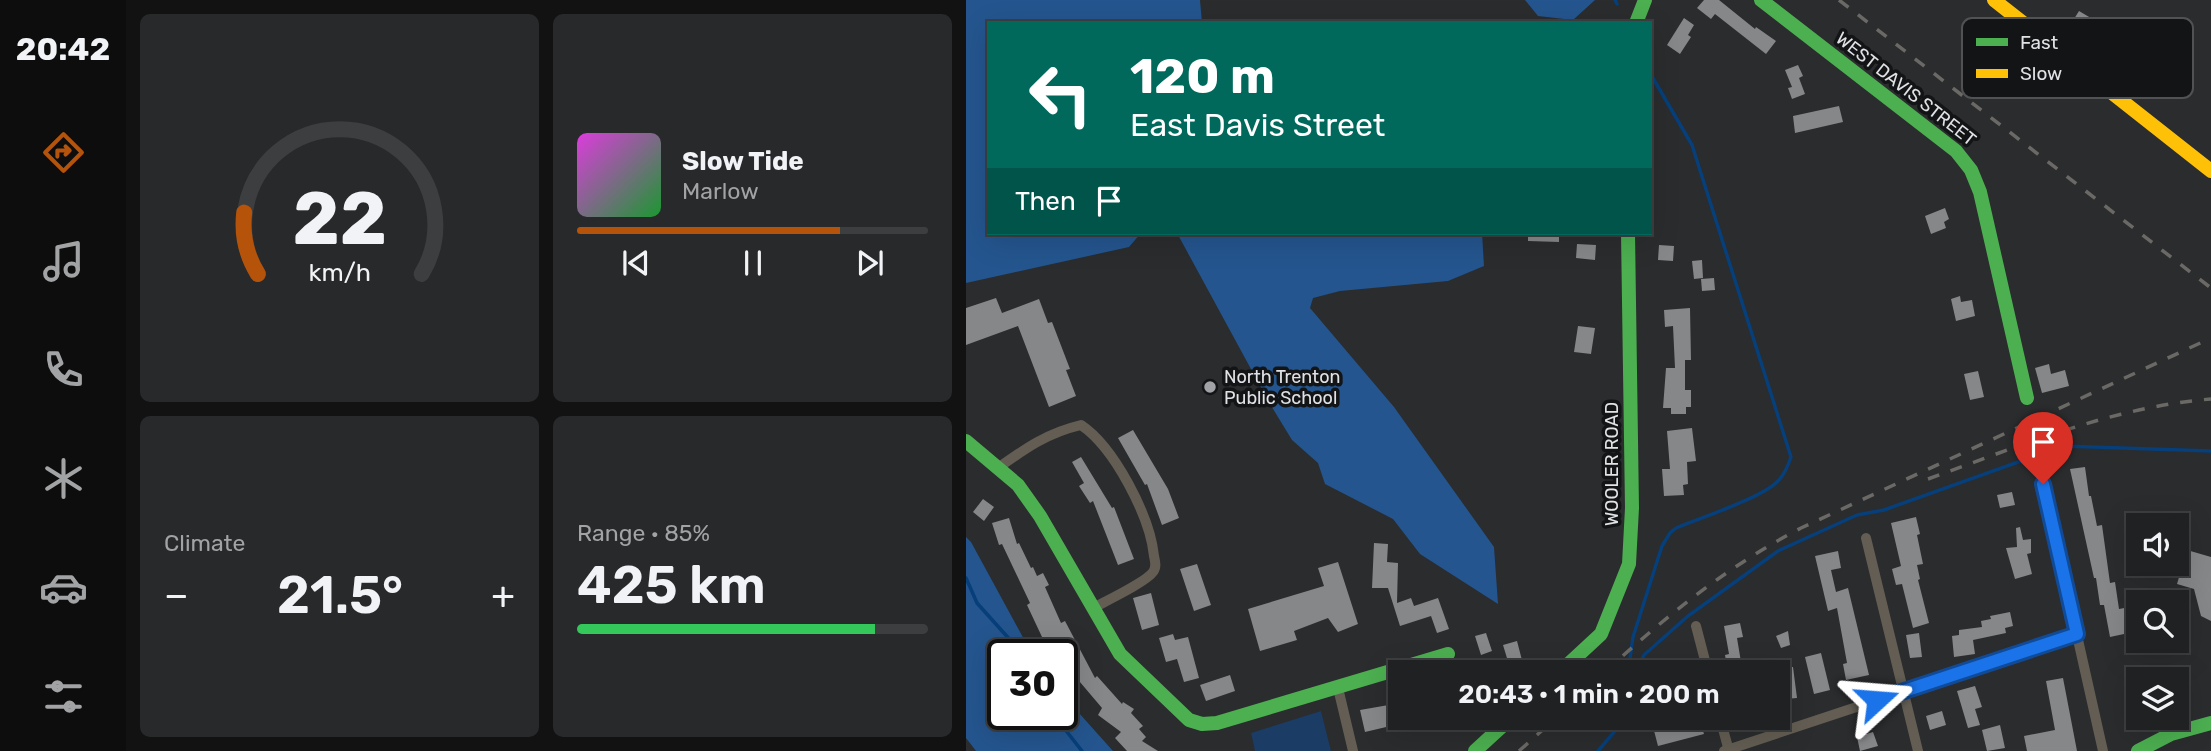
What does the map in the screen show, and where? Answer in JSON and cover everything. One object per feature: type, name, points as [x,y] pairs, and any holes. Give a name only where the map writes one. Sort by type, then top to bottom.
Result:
[{"type":"street","points":[[1637,21],[1645,0]]},
{"type":"street","name":"WEST DAVIS STREET","points":[[1761,0],[1956,151],[1969,164],[1978,184],[2027,398]]},
{"type":"street","points":[[1994,0],[2017,18]]},
{"type":"street","points":[[2118,98],[2211,171]]},
{"type":"street","name":"WOOLER ROAD","points":[[1573,660],[1601,634],[1629,564],[1632,508],[1628,235]]},
{"type":"street","points":[[998,468],[1028,445],[1064,429],[1081,425],[1097,438],[1127,481],[1151,537],[1155,566],[1153,572],[1143,579],[1093,608]]},
{"type":"street","points":[[966,441],[1018,485],[1120,654],[1189,720],[1202,724],[1217,723],[1448,654]]},
{"type":"street","points":[[2043,484],[2103,751]]},
{"type":"street","points":[[1866,538],[1918,751]]},
{"type":"street","points":[[1696,626],[1705,660]]},
{"type":"street","points":[[1723,730],[1727,750],[2077,634]]},
{"type":"street","points":[[1338,688],[1353,751]]},
{"type":"street","points":[[2138,751],[2171,734],[2211,723]]},
{"type":"street","points":[[1475,751],[1498,730]]},
{"type":"shaded area","points":[[966,0],[1200,0],[1202,21],[987,21],[987,235],[1139,235],[1129,247],[966,283]]},
{"type":"shaded area","points":[[1525,0],[1595,0],[1573,20],[1538,16]]},
{"type":"shaded area","points":[[1178,235],[1482,235],[1484,266],[1448,281],[1340,291],[1313,298],[1310,308],[1394,407],[1494,547],[1498,604],[1420,554],[1393,519],[1325,484],[1318,463],[1292,440]]},
{"type":"shaded area","points":[[966,537],[1024,639],[987,639],[987,730],[1078,730],[1078,712],[1113,751],[976,751],[966,738]]},
{"type":"shaded area","points":[[1321,711],[1331,751],[1255,751],[1251,733]]},
{"type":"building","points":[[1704,0],[1719,0],[1755,29],[1756,27],[1776,41],[1766,54],[1715,14],[1711,19],[1697,8]]},
{"type":"building","points":[[2079,11],[2091,18],[2075,18]]},
{"type":"building","points":[[1684,18],[1694,25],[1688,35],[1691,37],[1680,54],[1667,45]]},
{"type":"building","points":[[1798,65],[1803,76],[1799,78],[1805,94],[1792,99],[1788,88],[1792,87],[1785,70]]},
{"type":"building","points":[[1839,106],[1843,122],[1795,133],[1793,116]]},
{"type":"building","points":[[1945,208],[1949,219],[1944,222],[1946,228],[1931,234],[1925,216]]},
{"type":"building","points":[[1528,235],[1559,235],[1559,242],[1528,241]]},
{"type":"building","points":[[1577,244],[1596,245],[1595,260],[1576,258]]},
{"type":"building","points":[[1659,245],[1674,246],[1673,261],[1658,260]]},
{"type":"building","points":[[1702,260],[1703,278],[1694,279],[1692,261]]},
{"type":"building","points":[[1714,278],[1715,290],[1702,291],[1701,279]]},
{"type":"building","points":[[1960,296],[1961,302],[1972,300],[1975,316],[1956,321],[1951,299]]},
{"type":"building","points":[[996,298],[1002,313],[1039,299],[1048,323],[1052,322],[1070,369],[1066,370],[1076,396],[1049,407],[1018,326],[966,345],[966,308]]},
{"type":"building","points":[[1690,308],[1691,360],[1685,360],[1685,390],[1691,390],[1691,407],[1686,407],[1686,414],[1671,414],[1671,408],[1663,408],[1666,368],[1675,368],[1673,326],[1665,327],[1664,310]]},
{"type":"building","points":[[1578,326],[1595,328],[1591,354],[1574,352]]},
{"type":"building","points":[[2049,364],[2051,374],[2065,370],[2069,386],[2042,393],[2035,368]]},
{"type":"building","points":[[1978,371],[1984,397],[1970,400],[1964,374]]},
{"type":"building","points":[[1692,428],[1696,461],[1687,462],[1688,484],[1683,485],[1684,495],[1664,496],[1662,469],[1670,469],[1667,431]]},
{"type":"building","points":[[1133,430],[1168,489],[1179,518],[1162,525],[1147,484],[1145,485],[1118,438]]},
{"type":"building","points":[[1081,457],[1112,508],[1114,507],[1134,559],[1118,565],[1093,501],[1090,503],[1079,486],[1084,483],[1072,462]]},
{"type":"building","points":[[2085,467],[2097,526],[2102,525],[2110,583],[2115,582],[2119,609],[2126,608],[2126,634],[2110,637],[2104,605],[2100,605],[2070,469]]},
{"type":"building","points":[[2012,492],[2015,505],[2000,508],[1997,495]]},
{"type":"building","points":[[983,499],[994,507],[984,521],[973,512]]},
{"type":"building","points":[[1916,517],[1923,564],[1917,565],[1918,580],[1929,623],[1913,628],[1902,584],[1896,585],[1892,569],[1901,566],[1891,523]]},
{"type":"building","points":[[1009,518],[1017,544],[1019,543],[1037,576],[1043,573],[1049,585],[1045,587],[1061,623],[1065,621],[1074,639],[1043,639],[1027,605],[1030,603],[1002,544],[999,545],[992,523]]},
{"type":"building","points":[[2020,527],[2023,540],[2031,539],[2031,553],[2027,554],[2032,574],[2015,579],[2006,548],[2017,547],[2016,528]]},
{"type":"building","points":[[1374,543],[1388,544],[1387,562],[1398,563],[1397,603],[1411,598],[1414,606],[1438,598],[1449,629],[1437,633],[1431,616],[1400,626],[1388,588],[1372,588]]},
{"type":"building","points":[[1838,551],[1841,568],[1831,570],[1836,592],[1848,588],[1869,675],[1846,680],[1843,664],[1847,663],[1837,608],[1828,611],[1815,556]]},
{"type":"building","points":[[2189,551],[2211,557],[2211,621],[2201,616],[2194,589],[2177,584],[2179,576],[2189,576]]},
{"type":"building","points":[[1338,562],[1358,624],[1338,632],[1328,618],[1294,631],[1297,640],[1260,651],[1248,609],[1324,586],[1318,568]]},
{"type":"building","points":[[1197,564],[1211,605],[1194,611],[1180,569]]},
{"type":"building","points":[[1151,593],[1159,625],[1142,630],[1133,598]]},
{"type":"building","points":[[2010,612],[2013,626],[2005,628],[2006,633],[1973,640],[1975,654],[1954,657],[1952,636],[1959,635],[1959,630],[1982,627],[1981,621],[1991,619],[1990,616]]},
{"type":"building","points":[[1740,623],[1743,637],[1737,638],[1741,660],[1726,660],[1725,655],[1729,654],[1724,626]]},
{"type":"building","points":[[1788,631],[1790,645],[1781,648],[1776,636]]},
{"type":"building","points":[[1486,633],[1492,651],[1481,655],[1475,636]]},
{"type":"building","points":[[1919,633],[1922,657],[1910,658],[1906,635]]},
{"type":"building","points":[[1173,634],[1175,640],[1188,637],[1199,678],[1184,682],[1177,659],[1166,662],[1159,638]]},
{"type":"building","points":[[1517,641],[1522,660],[1508,660],[1503,645]]},
{"type":"building","points":[[1078,646],[1095,678],[1097,676],[1122,704],[1123,702],[1134,709],[1131,713],[1143,726],[1139,729],[1146,737],[1142,741],[1158,751],[1127,751],[1115,738],[1121,732],[1098,715],[1102,708],[1078,680]]},
{"type":"building","points":[[1821,653],[1830,690],[1814,694],[1805,657]]},
{"type":"building","points":[[1790,667],[1793,667],[1797,698],[1790,699]]},
{"type":"building","points":[[1230,675],[1235,691],[1206,701],[1200,685]]},
{"type":"building","points":[[2063,678],[2077,751],[2027,751],[2024,736],[2055,730],[2046,681]]},
{"type":"building","points":[[1975,686],[1982,707],[1975,709],[1980,725],[1968,728],[1957,691]]},
{"type":"building","points":[[1388,705],[1388,727],[1365,732],[1360,710]]},
{"type":"building","points":[[1942,711],[1946,725],[1930,730],[1926,716]]},
{"type":"building","points":[[2000,725],[2005,748],[1987,751],[1982,730]]},
{"type":"building","points":[[1654,730],[1703,730],[1704,734],[1658,746]]},
{"type":"building","points":[[1873,732],[1878,746],[1860,751],[1857,737]]},
{"type":"waterway","points":[[1615,0],[1617,4]]},
{"type":"waterway","points":[[1630,660],[1633,637],[1662,546],[1670,533],[1676,528],[1759,494],[1783,476],[1791,457],[1692,145],[1652,76]]},
{"type":"waterway","points":[[1641,660],[1688,616],[1778,551],[1857,515],[1884,510],[2063,446],[2211,451]]},
{"type":"waterway","points":[[966,578],[977,603],[1009,639]]},
{"type":"waterway","points":[[1066,730],[1082,751]]},
{"type":"waterway","points":[[1598,751],[1616,730]]},
{"type":"railway","points":[[1839,0],[1962,95]]},
{"type":"railway","points":[[1966,98],[2211,288]]},
{"type":"railway","points":[[1618,660],[1723,575],[1801,528],[2211,338]]},
{"type":"railway","points":[[1928,479],[2102,419],[2174,403],[2211,399]]},
{"type":"railway","points":[[1519,751],[1543,730]]},
{"type":"traffic: fast","points":[[1637,21],[1645,0]]},
{"type":"traffic: fast","points":[[1761,0],[1956,151],[1971,170],[1980,192],[2027,398]]},
{"type":"traffic: fast","points":[[1573,660],[1601,634],[1629,564],[1632,508],[1628,235]]},
{"type":"traffic: fast","points":[[966,441],[1018,485],[1040,516],[1120,654],[1189,720],[1202,724],[1217,723],[1448,654]]},
{"type":"traffic: fast","points":[[2138,751],[2171,734],[2211,723]]},
{"type":"traffic: fast","points":[[1475,751],[1498,730]]},
{"type":"traffic: slow","points":[[1994,0],[2017,18]]},
{"type":"traffic: slow","points":[[2118,98],[2211,171]]},
{"type":"place","name":"North Trenton Public School","points":[[1210,387]]},
{"type":"route","points":[[1877,700],[2077,634],[2043,484]]}]
